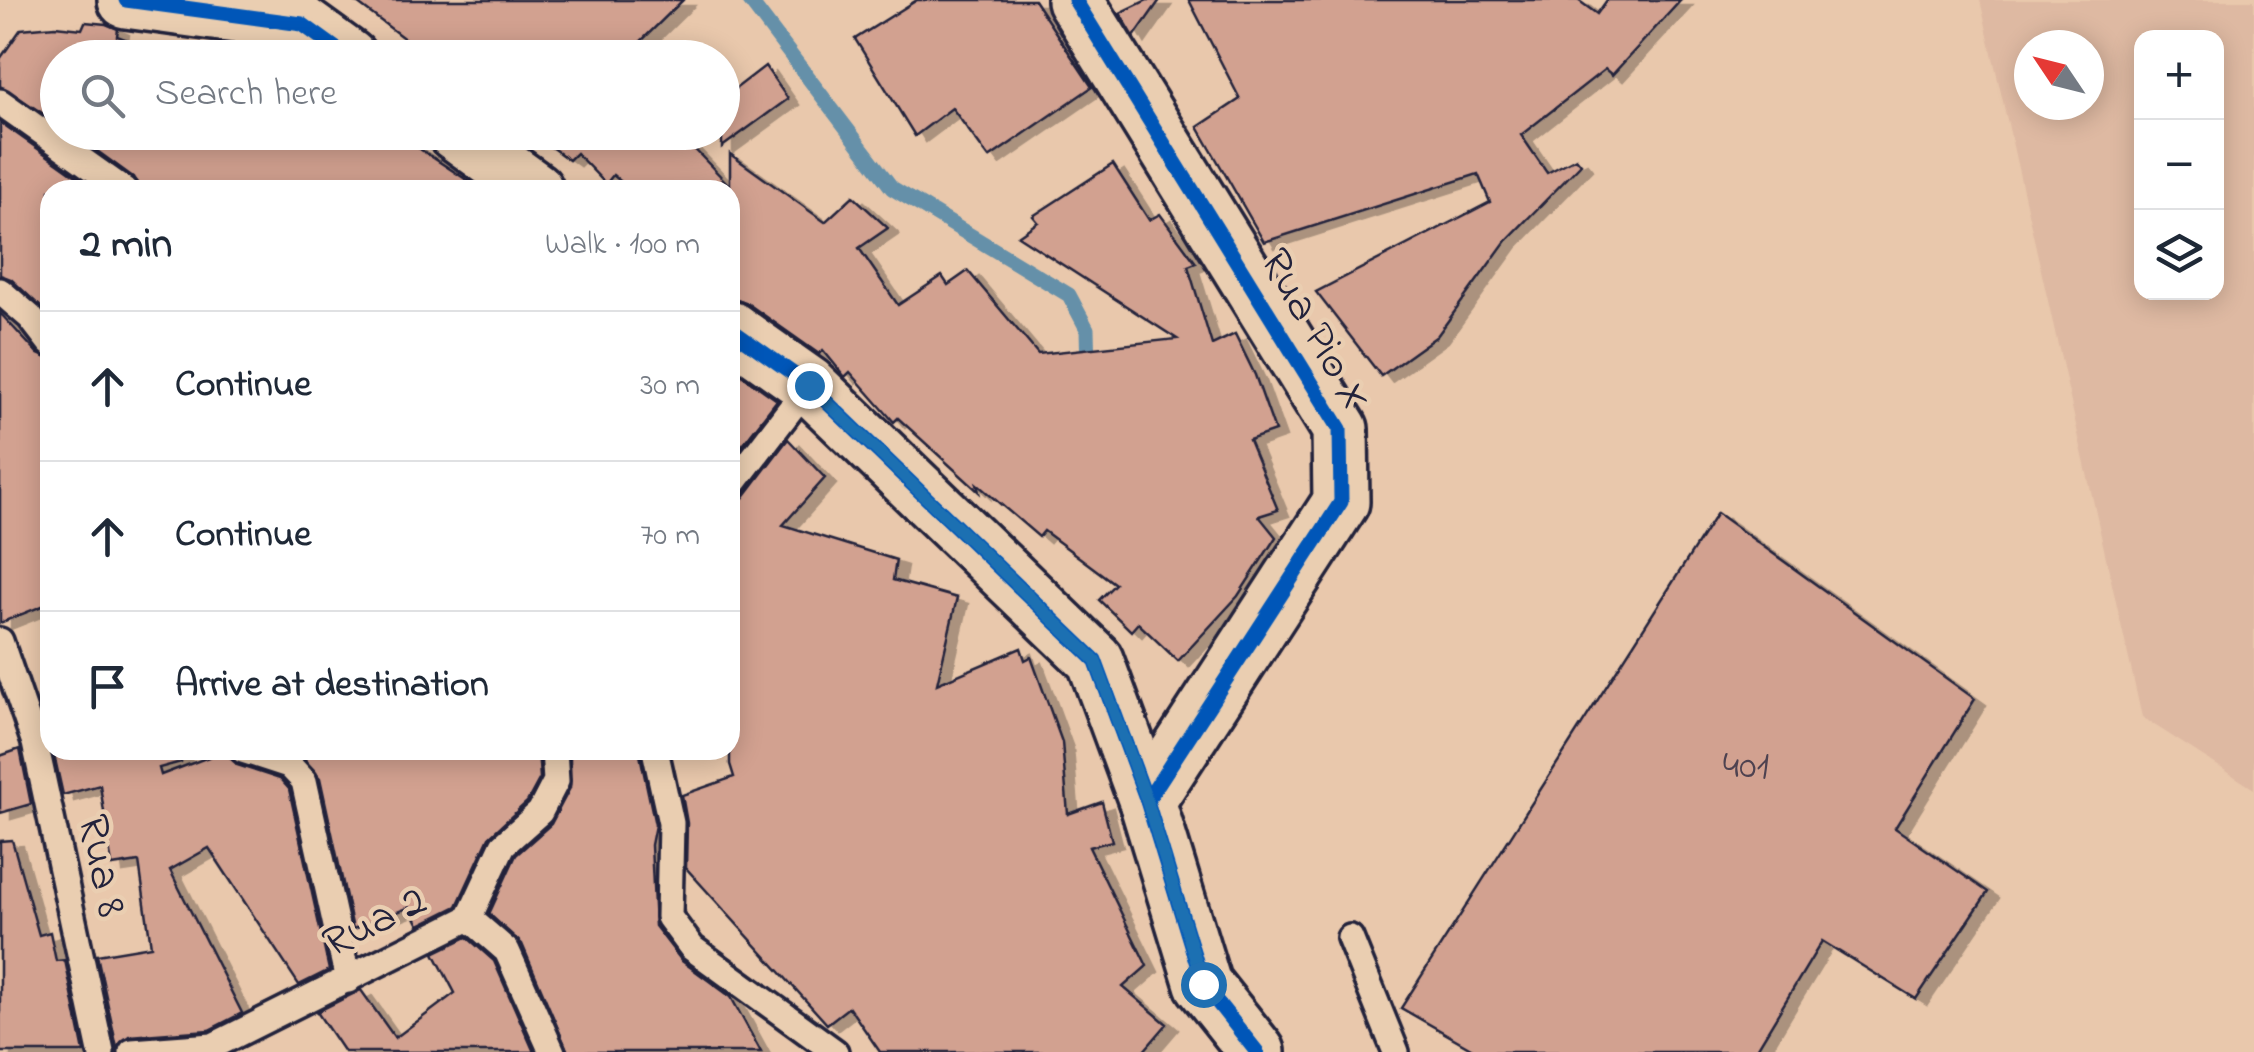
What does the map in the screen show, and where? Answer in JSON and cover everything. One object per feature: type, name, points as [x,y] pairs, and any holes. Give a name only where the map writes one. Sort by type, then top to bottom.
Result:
[{"type":"street","points":[[126,0],[302,24],[325,40]]},
{"type":"street","name":"Rua Pio X","points":[[1075,0],[1340,429],[1342,502],[1147,801]]},
{"type":"street","points":[[480,150],[522,180]]},
{"type":"street","points":[[740,335],[809,385],[1095,660],[1147,801],[1203,984],[1257,1052]]},
{"type":"lane","points":[[0,102],[40,130]]},
{"type":"lane","points":[[68,150],[110,180]]},
{"type":"lane","points":[[0,290],[40,330]]},
{"type":"lane","points":[[740,475],[809,385]]},
{"type":"lane","name":"Rua 8","points":[[0,642],[35,744],[101,1052]]},
{"type":"lane","points":[[274,760],[290,765],[304,781],[348,980]]},
{"type":"lane","name":"Rua 2","points":[[132,1052],[214,1046],[470,918],[503,845],[540,812],[556,781],[555,760]]},
{"type":"lane","points":[[657,760],[672,823],[669,916],[692,948],[835,1052]]},
{"type":"lane","points":[[470,918],[507,952],[552,1052]]},
{"type":"lane","points":[[1350,938],[1396,1052]]},
{"type":"shaded area","points":[[1980,0],[2254,0],[2254,789],[2142,717]]},
{"type":"building","points":[[353,0],[683,0],[642,40],[406,40]]},
{"type":"building","points":[[917,0],[1034,0],[1092,87],[989,158],[952,108],[915,136],[855,39]]},
{"type":"building","points":[[1147,0],[1160,0],[1134,37],[1120,13]]},
{"type":"building","points":[[1189,0],[1578,0],[1597,14],[1607,0],[1681,0],[1612,75],[1605,69],[1521,135],[1547,173],[1576,158],[1581,164],[1505,242],[1437,336],[1381,376],[1316,292],[1490,202],[1478,174],[1264,242],[1198,127],[1240,99]]},
{"type":"building","points":[[85,22],[106,24],[118,29],[117,36],[128,40],[40,40],[40,112],[0,86],[0,59],[21,29],[82,29]]},
{"type":"building","points":[[765,66],[788,99],[740,134],[740,85]]},
{"type":"building","points":[[0,122],[82,180],[40,180],[40,307],[11,279],[0,275]]},
{"type":"building","points":[[96,150],[421,150],[467,180],[135,180]]},
{"type":"building","points":[[555,150],[695,150],[724,180],[619,180],[613,175],[602,180],[576,153],[569,160]]},
{"type":"building","points":[[730,154],[825,222],[853,196],[888,228],[859,248],[898,305],[942,276],[948,285],[968,271],[1038,354],[1177,339],[1018,236],[1038,222],[1033,216],[1113,164],[1149,220],[1160,214],[1196,263],[1188,266],[1212,345],[1235,334],[1255,375],[1275,431],[1249,440],[1278,510],[1259,516],[1276,537],[1238,596],[1178,661],[1138,623],[1131,631],[1099,600],[1115,584],[1044,531],[1039,537],[977,484],[979,492],[898,418],[894,422],[850,372],[845,377],[823,350],[819,354],[740,301],[740,180],[730,180]]},
{"type":"building","points":[[0,313],[40,355],[40,607],[0,623]]},
{"type":"building","points":[[740,374],[777,400],[740,448]]},
{"type":"building","points":[[788,439],[825,478],[783,525],[896,560],[893,580],[957,598],[937,684],[1021,648],[1025,660],[1031,657],[1062,742],[1068,814],[1102,802],[1112,841],[1089,847],[1147,966],[1123,987],[1167,1024],[1143,1052],[880,1052],[849,1007],[827,1024],[686,868],[687,823],[682,795],[734,777],[730,760],[740,760],[743,498]]},
{"type":"building","points":[[1717,513],[1975,699],[1895,828],[1988,892],[1916,999],[1822,941],[1755,1052],[1478,1052],[1401,1008]]},
{"type":"building","points":[[20,749],[31,804],[0,813],[0,756]]},
{"type":"building","points":[[55,760],[181,760],[159,768],[161,775],[201,760],[234,760],[237,765],[280,779],[289,789],[329,970],[299,985],[209,848],[170,870],[242,1013],[209,1030],[130,1036],[117,1048],[97,955],[151,946],[139,862],[112,866],[100,785],[63,795]]},
{"type":"building","points":[[304,760],[539,760],[540,778],[527,802],[489,837],[457,906],[419,925],[410,907],[353,929],[320,778]]},
{"type":"building","points":[[570,760],[641,760],[655,825],[651,845],[655,926],[682,961],[731,997],[761,1052],[568,1052],[522,944],[489,914],[516,855],[551,824],[570,788]]},
{"type":"building","points":[[12,840],[39,935],[50,932],[56,961],[65,960],[84,1052],[0,1052],[0,841]]},
{"type":"building","points":[[467,937],[494,961],[534,1052],[344,1052],[317,1012],[361,990],[395,1038],[455,993],[434,953]]},
{"type":"waterway","points":[[749,0],[892,188],[1069,295],[1087,329],[1088,369]]},
{"type":"cycle path","points":[[126,0],[302,24],[324,40]]},
{"type":"cycle path","points":[[1075,0],[1340,429],[1341,502],[1147,801]]},
{"type":"cycle path","points":[[740,336],[809,385],[1095,660],[1147,801],[1203,984],[1257,1052]]},
{"type":"route","points":[[809,385],[1095,660],[1147,801],[1203,984]]}]
